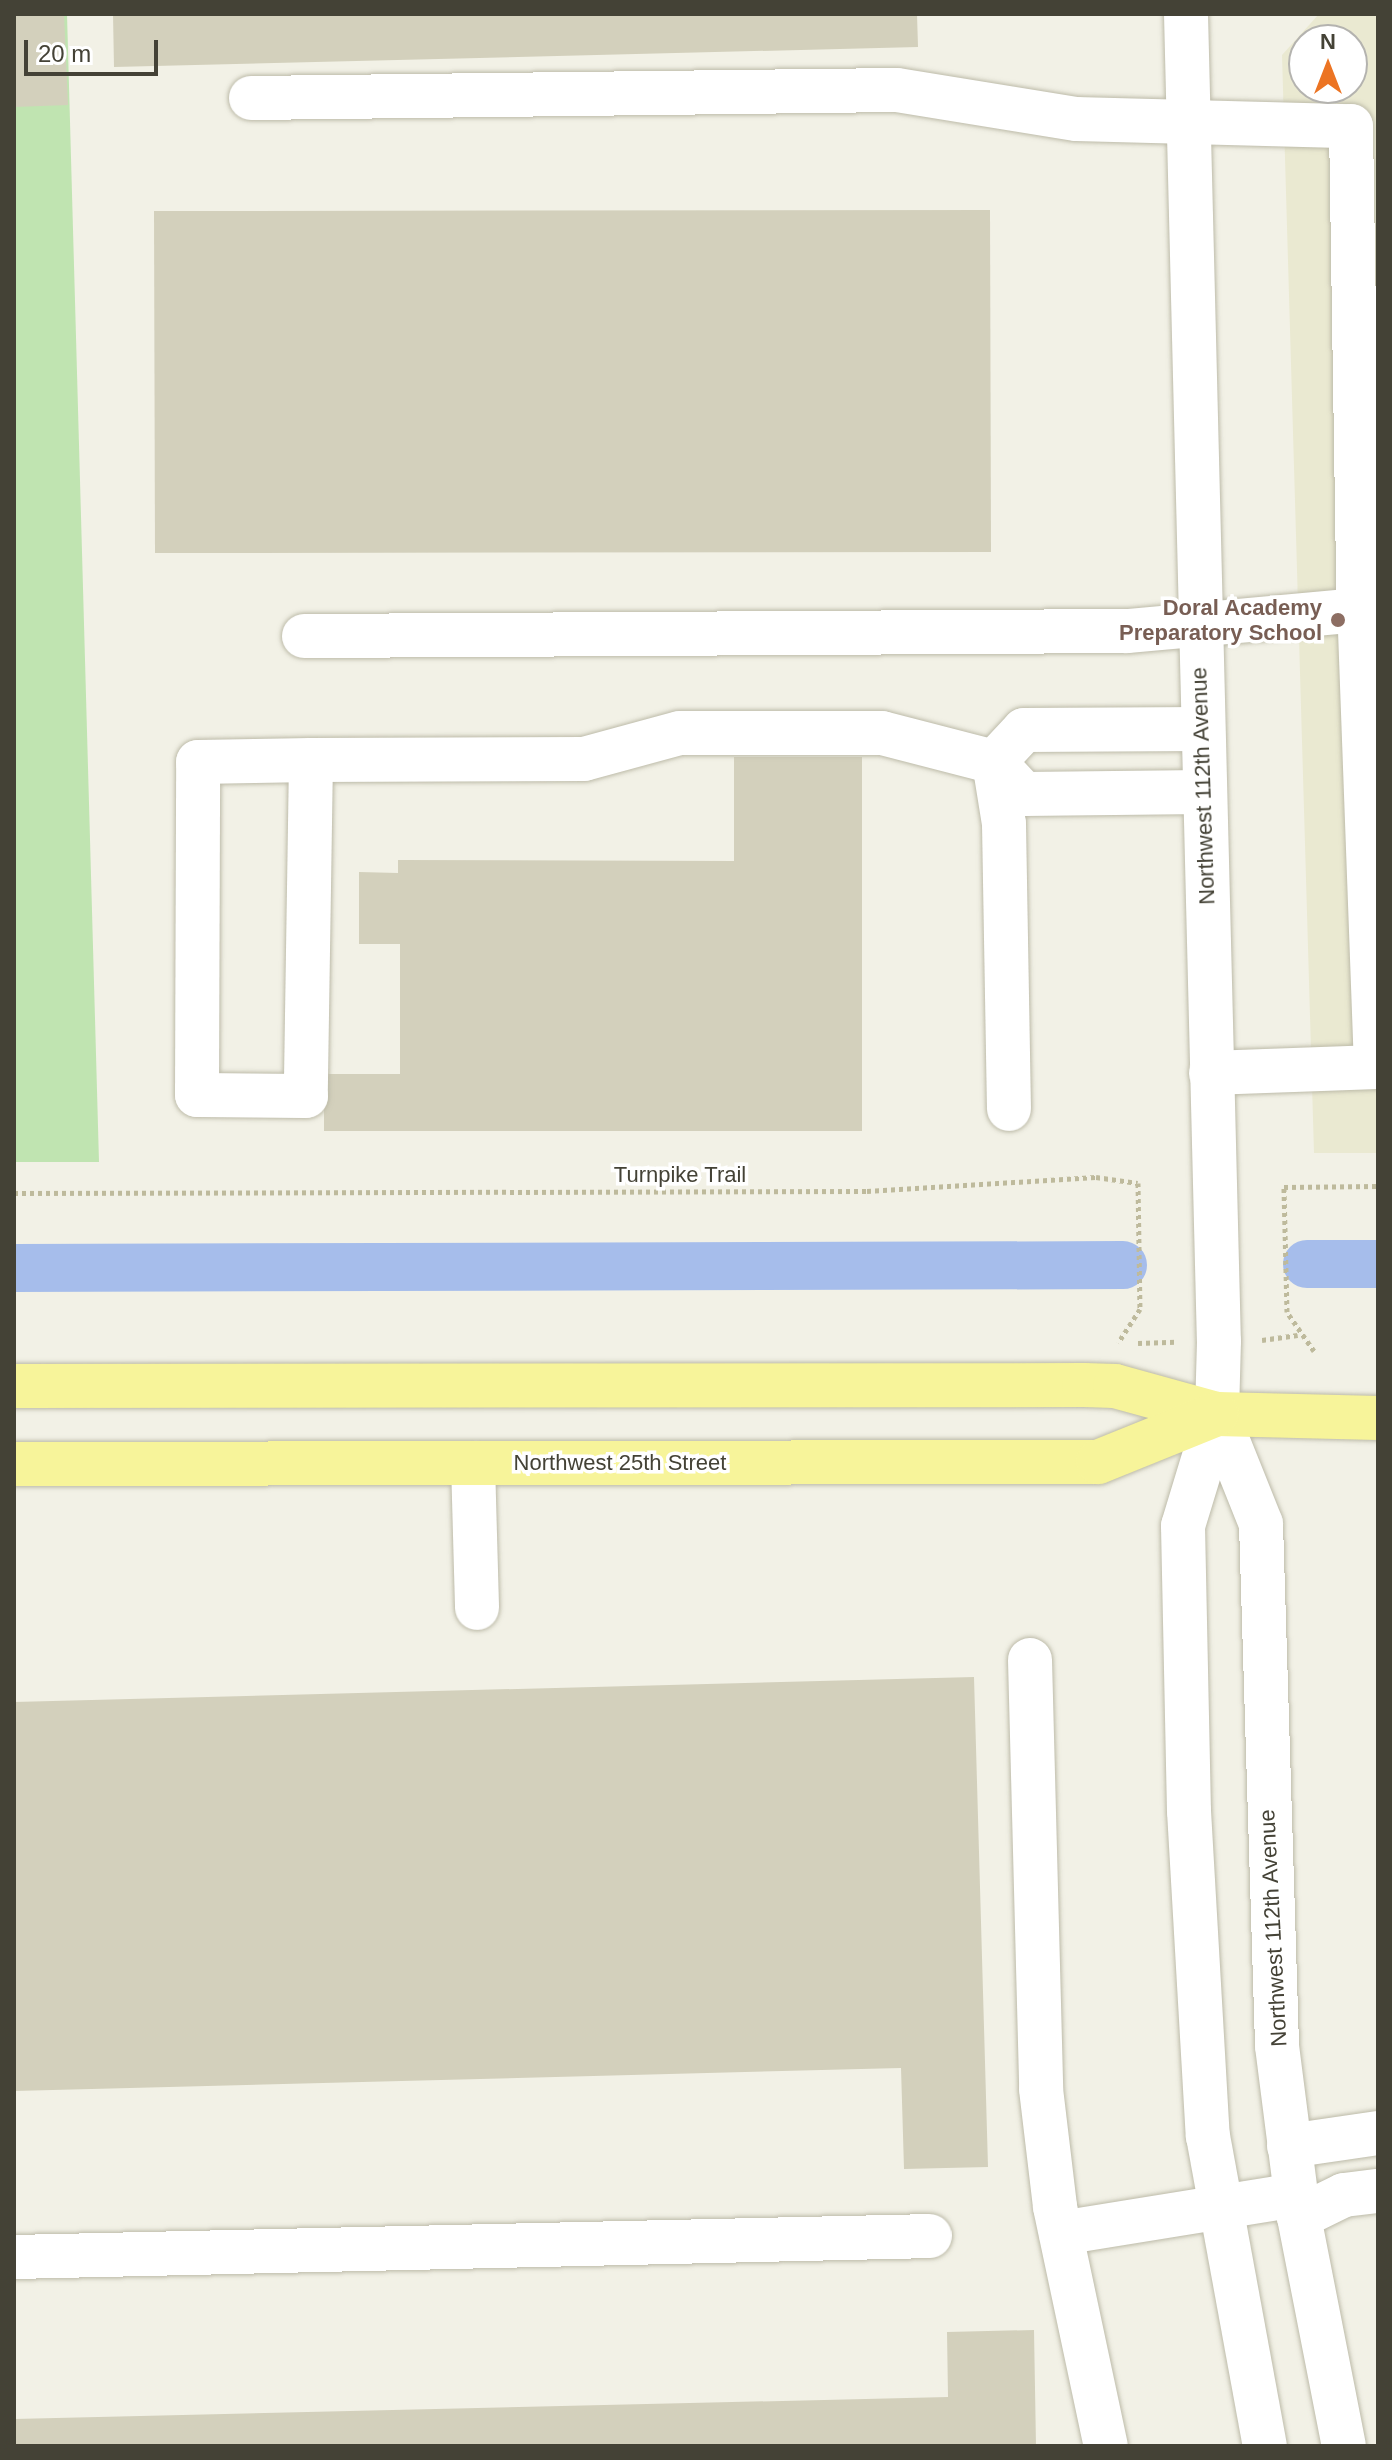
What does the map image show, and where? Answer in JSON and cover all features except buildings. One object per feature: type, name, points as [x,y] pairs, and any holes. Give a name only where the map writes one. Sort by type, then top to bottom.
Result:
[{"type":"main road","name":"Northwest 25th Street","points":[[14,1386],[1084,1385],[1115,1386],[1217,1414],[1378,1418]]},
{"type":"main road","name":"Northwest 25th Street","points":[[14,1464],[1098,1462],[1217,1414]]},
{"type":"street","name":"Northwest 112th Avenue","points":[[1186,14],[1217,1414],[1183,1526],[1194,1973],[1219,2212],[1265,2446]]},
{"type":"street","points":[[251,98],[897,90],[1076,119],[1189,127],[1364,128],[1376,1067],[1211,1073]]},
{"type":"street","points":[[304,636],[1199,625],[1368,608]]},
{"type":"street","points":[[994,762],[1024,730],[1202,729]]},
{"type":"street","points":[[311,760],[306,1096],[197,1095],[198,762],[311,760],[584,759],[680,733],[882,733],[994,762],[1024,794],[1204,792]]},
{"type":"street","points":[[994,762],[1004,824],[1009,1109]]},
{"type":"street","name":"Northwest 112th Avenue","points":[[1217,1414],[1261,1524],[1271,1939],[1289,2146],[1297,2206],[1344,2446]]},
{"type":"street","points":[[473,1463],[477,1608]]},
{"type":"street","points":[[1030,1660],[1041,2089],[1061,2233],[1106,2446]]},
{"type":"street","points":[[1289,2146],[1378,2133]]},
{"type":"street","points":[[1061,2233],[1219,2212],[1297,2206],[1378,2191]]},
{"type":"street","points":[[14,2257],[930,2236]]},
{"type":"path","name":"Turnpike Trail","points":[[14,1193],[867,1191],[1096,1177],[1138,1183],[1140,1309],[1110,1350]]},
{"type":"path","points":[[1314,1351],[1298,1335],[1285,1298],[1284,1187],[1378,1186]]},
{"type":"path","points":[[1289,1339],[1298,1335]]},
{"type":"shaded area","name":"Doral Academy Preparatory School","points":[[1319,14],[1378,14],[1378,1153],[1314,1153],[1282,55],[1288,48],[1288,104],[1368,104],[1368,24],[1310,24]]},
{"type":"green space","points":[[14,14],[67,14],[99,1162],[14,1162]]},
{"type":"waterway","points":[[1307,1264],[1378,1264]]},
{"type":"waterway","points":[[14,1268],[1123,1265]]},
{"type":"place","name":"Doral Academy Preparatory School","points":[[1338,620]]}]
